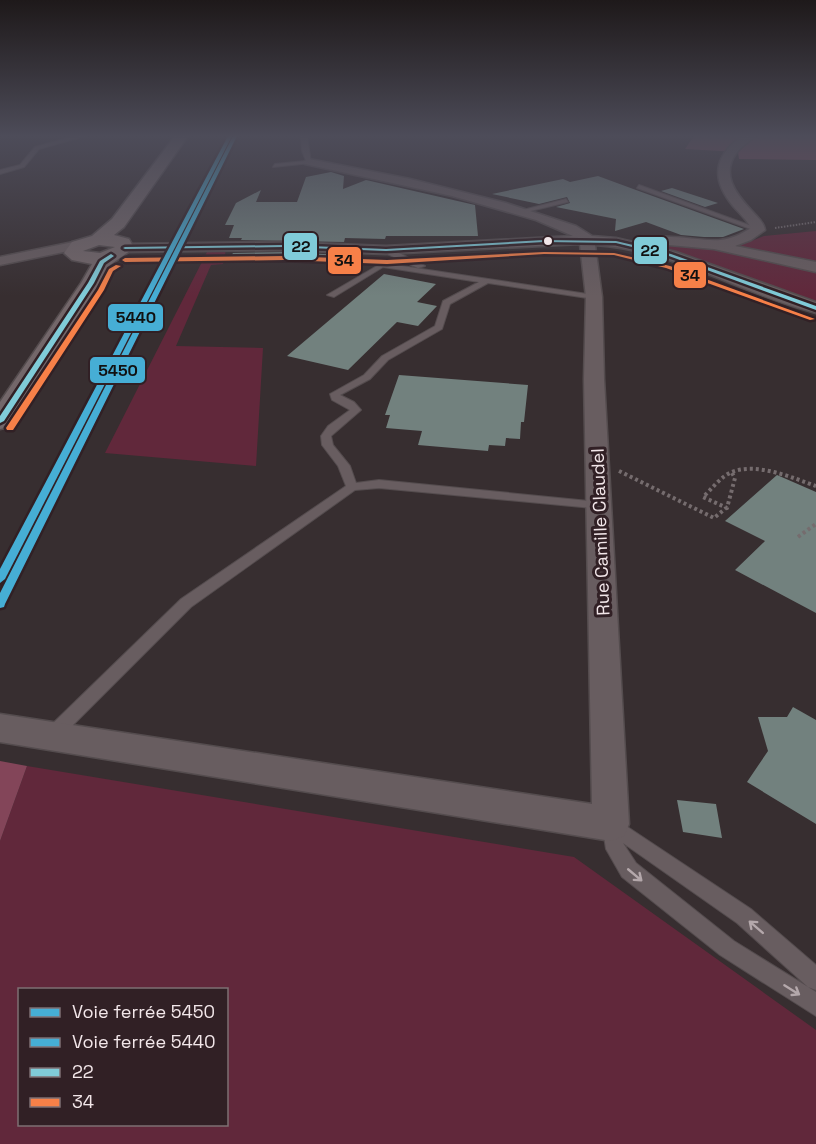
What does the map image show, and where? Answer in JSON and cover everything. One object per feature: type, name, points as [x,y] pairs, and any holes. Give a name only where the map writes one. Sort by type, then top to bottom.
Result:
[{"type":"main road","points":[[0,421],[91,283],[102,262],[104,249],[118,223],[143,189]]},
{"type":"main road","points":[[0,398],[77,282],[82,268],[122,231],[152,189]]},
{"type":"street","points":[[433,189],[522,211],[575,230],[587,240]]},
{"type":"street","points":[[718,247],[758,230],[758,226],[729,189]]},
{"type":"street","points":[[2,262],[104,249],[284,246],[386,250],[649,239],[718,247],[816,267]]},
{"type":"street","name":"Rue Camille Claudel","points":[[587,240],[594,297],[597,460],[608,796],[611,824]]},
{"type":"street","points":[[616,242],[671,255],[816,308]]},
{"type":"street","points":[[0,728],[611,824]]},
{"type":"lane","points":[[646,189],[758,230]]},
{"type":"lane","points":[[522,211],[566,201]]},
{"type":"lane","points":[[386,250],[425,268],[425,272]]},
{"type":"lane","points":[[331,295],[381,265],[594,297]]},
{"type":"lane","points":[[352,487],[344,466],[328,445],[326,436],[332,428],[356,410],[350,404],[336,398],[335,394],[367,377],[385,358],[439,327],[446,303],[487,281]]},
{"type":"lane","points":[[50,736],[186,603],[352,487],[379,484],[599,506]]},
{"type":"lane","points":[[611,824],[744,916],[816,979]]},
{"type":"lane","points":[[611,824],[615,849],[629,870],[727,948],[816,1005]]},
{"type":"path","points":[[758,230],[816,222]]},
{"type":"path","points":[[597,460],[714,518],[727,508],[735,478],[732,472]]},
{"type":"path","points":[[727,508],[703,496],[732,472],[782,474],[816,486]]},
{"type":"path","points":[[798,537],[816,524]]},
{"type":"shaded area","points":[[816,231],[816,263],[736,247],[764,236]]},
{"type":"shaded area","points":[[640,243],[716,249],[816,271],[816,304],[684,255]]},
{"type":"shaded area","points":[[208,250],[226,250],[223,264],[211,265],[176,346],[263,348],[256,466],[105,453]]},
{"type":"shaded area","points":[[0,761],[27,766],[0,841]]},
{"type":"shaded area","points":[[27,766],[574,857],[816,1030],[816,1144],[0,1144],[0,841]]},
{"type":"building","points":[[302,189],[407,189],[475,205],[478,236],[386,236],[385,239],[345,238],[344,242],[229,238],[234,225],[225,225],[236,203],[261,190],[256,202],[297,202]]},
{"type":"building","points":[[514,189],[635,189],[744,229],[723,237],[704,237],[681,235],[646,222],[615,231],[616,219],[556,207],[570,203],[567,197],[539,204],[492,194]]},
{"type":"building","points":[[676,189],[718,203],[705,207],[661,191]]},
{"type":"building","points":[[284,252],[343,256],[271,258],[231,256],[233,253]]},
{"type":"building","points":[[384,274],[436,284],[417,302],[437,306],[418,326],[397,322],[348,370],[287,356]]},
{"type":"building","points":[[399,375],[528,385],[520,439],[506,438],[505,446],[489,445],[488,451],[418,445],[422,431],[386,428],[390,415],[385,415]]},
{"type":"building","points":[[777,475],[816,492],[816,613],[735,570],[765,541],[725,521]]},
{"type":"building","points":[[793,707],[816,720],[816,824],[747,782],[768,751],[758,717],[787,717]]},
{"type":"building","points":[[677,800],[716,804],[722,838],[683,832]]},
{"type":"rail line","name":"5440","points":[[0,579],[202,189]]},
{"type":"rail line","name":"5450","points":[[0,604],[208,189]]},
{"type":"transit line","name":"22","points":[[125,248],[284,246],[386,250],[544,241],[616,242],[671,255],[816,308]]},
{"type":"transit line","name":"34","points":[[125,260],[284,258],[387,262],[544,253],[614,254],[668,267],[812,319]]},
{"type":"transit line","name":"22","points":[[0,421],[91,283],[102,262],[111,256]]},
{"type":"transit line","name":"34","points":[[10,428],[101,290],[111,270],[118,266]]}]
